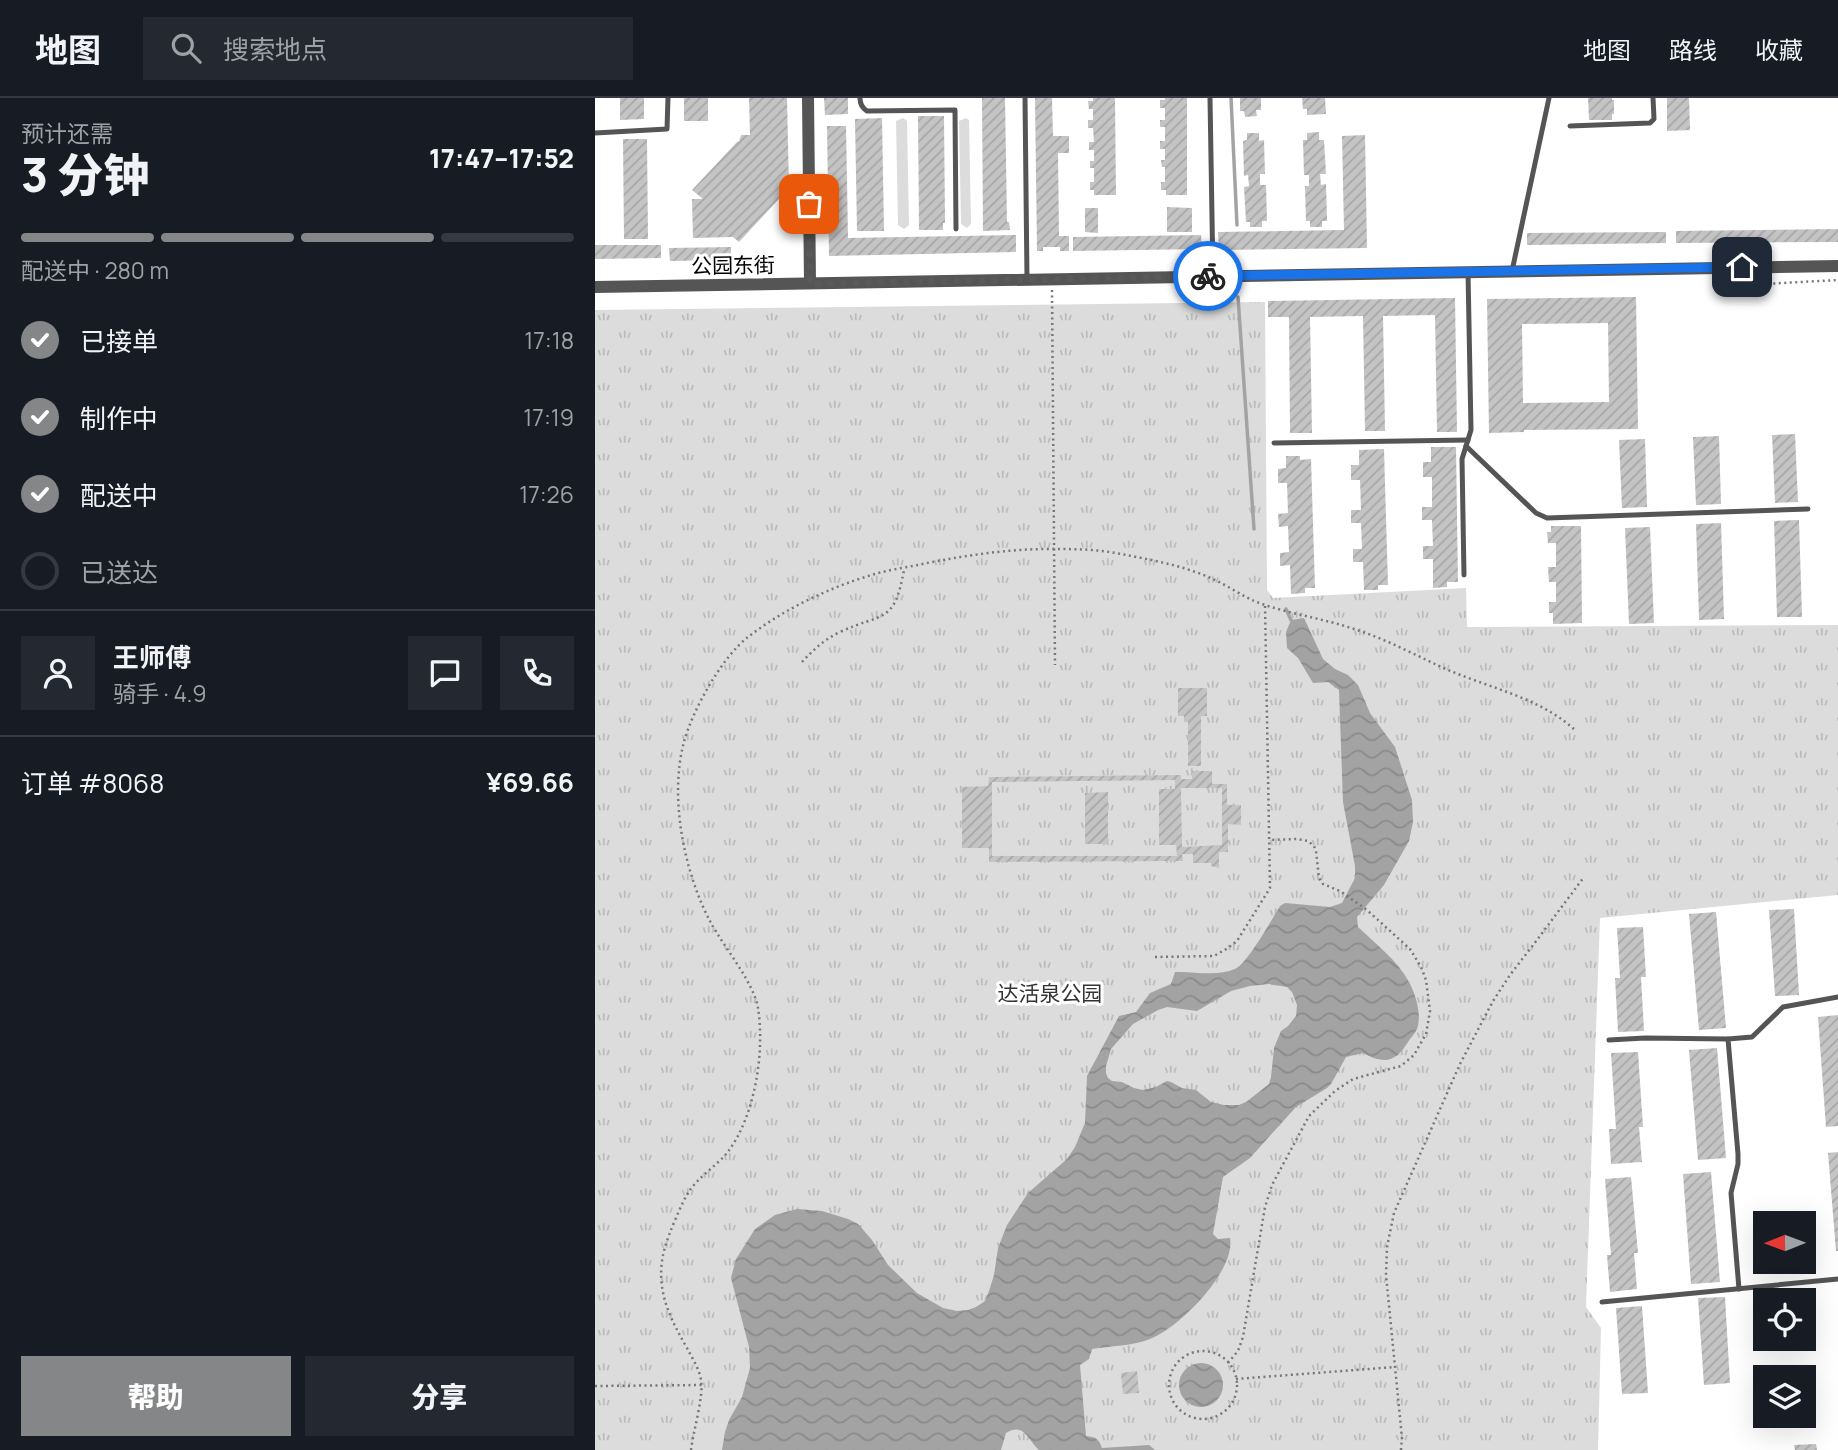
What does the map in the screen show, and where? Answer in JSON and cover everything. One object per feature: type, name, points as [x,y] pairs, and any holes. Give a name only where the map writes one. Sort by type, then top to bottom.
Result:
[{"type":"street","points":[[808,98],[810,284]]},
{"type":"street","name":"公园东街","points":[[595,287],[1838,266]]},
{"type":"lane","points":[[595,133],[667,129],[668,98]]},
{"type":"lane","points":[[860,98],[863,109],[867,111],[955,110],[956,229]]},
{"type":"lane","points":[[1025,98],[1027,279]]},
{"type":"lane","points":[[1210,98],[1213,276]]},
{"type":"lane","points":[[1512,271],[1549,98]]},
{"type":"lane","points":[[1570,126],[1650,123],[1654,119],[1653,98]]},
{"type":"lane","points":[[1464,575],[1462,459],[1471,430],[1468,272]]},
{"type":"lane","points":[[1274,443],[1467,443],[1536,513],[1547,517],[1808,509]]},
{"type":"lane","points":[[1609,1040],[1752,1037],[1783,1007],[1838,997]]},
{"type":"lane","points":[[1728,1039],[1738,1154],[1731,1193],[1739,1289]]},
{"type":"lane","points":[[1602,1302],[1838,1279]]},
{"type":"path","points":[[1052,279],[1055,665]]},
{"type":"path","points":[[691,1450],[702,1385],[698,1367],[671,1322],[664,1304],[661,1280],[665,1244],[689,1190],[724,1157],[747,1116],[754,1098],[760,1029],[757,1003],[750,987],[709,920],[689,868],[683,841],[678,781],[685,736],[701,700],[726,660],[744,639],[786,612],[834,588],[876,574],[965,555],[1000,551],[1092,549],[1184,568],[1213,579],[1251,600],[1360,630],[1467,678],[1516,695],[1565,721],[1574,729]]},
{"type":"path","points":[[802,662],[821,642],[886,614],[900,593],[905,568]]},
{"type":"path","points":[[1155,957],[1214,956],[1237,941],[1270,888],[1265,604]]},
{"type":"path","points":[[1229,1363],[1238,1351],[1243,1337],[1259,1237],[1272,1185],[1308,1116],[1335,1091],[1353,1079],[1401,1066],[1414,1055],[1426,1034],[1430,1010],[1426,980],[1410,949],[1367,910],[1340,891],[1323,884],[1319,878],[1314,846],[1308,841],[1297,839],[1269,840]]},
{"type":"path","points":[[1401,1450],[1386,1260],[1394,1213],[1460,1064],[1493,1001],[1584,877]]},
{"type":"path","points":[[1203,1351],[1220,1356],[1229,1363],[1236,1392],[1222,1413],[1206,1419],[1190,1416],[1173,1401],[1170,1377],[1182,1358],[1203,1351]]},
{"type":"path","points":[[1235,1379],[1395,1367]]},
{"type":"path","points":[[595,1386],[702,1385]]},
{"type":"green space","points":[[903,118],[907,121],[909,225],[904,229],[898,225],[896,121]]},
{"type":"green space","points":[[966,118],[969,120],[971,224],[967,228],[961,224],[959,121]]},
{"type":"green space","name":"达活泉公园","points":[[1265,302],[1267,590],[1273,598],[1466,588],[1467,627],[1838,625],[1838,895],[1600,918],[1586,1307],[1601,1328],[1598,1450],[595,1450],[595,310]]},
{"type":"water","points":[[1304,618],[1323,659],[1358,685],[1370,713],[1395,747],[1412,800],[1413,822],[1409,841],[1384,885],[1357,917],[1358,927],[1393,960],[1409,982],[1418,1005],[1419,1018],[1416,1031],[1394,1058],[1383,1060],[1363,1053],[1346,1057],[1327,1088],[1296,1107],[1250,1158],[1223,1177],[1213,1234],[1218,1239],[1230,1238],[1229,1251],[1215,1282],[1190,1311],[1150,1339],[1092,1349],[1089,1359],[1080,1365],[1086,1436],[1097,1439],[1102,1448],[1149,1445],[1155,1450],[1039,1450],[1021,1431],[1012,1430],[1006,1433],[1001,1450],[722,1450],[729,1420],[742,1397],[750,1368],[749,1347],[731,1278],[736,1259],[755,1229],[775,1215],[797,1209],[822,1211],[848,1219],[858,1224],[888,1265],[917,1293],[943,1308],[957,1311],[976,1307],[985,1301],[989,1291],[998,1248],[1007,1225],[1028,1193],[1067,1159],[1075,1147],[1085,1123],[1087,1076],[1119,1016],[1136,1012],[1150,993],[1171,984],[1175,972],[1213,973],[1235,969],[1246,959],[1280,906],[1285,903],[1330,907],[1342,903],[1355,878],[1355,866],[1343,802],[1339,690],[1328,682],[1313,683],[1298,658],[1287,648],[1286,632],[1291,620]],"holes":[[[1269,984],[1287,987],[1297,1005],[1296,1016],[1281,1031],[1274,1048],[1269,1084],[1246,1102],[1239,1105],[1211,1102],[1196,1090],[1182,1088],[1167,1081],[1143,1090],[1108,1078],[1106,1066],[1111,1049],[1133,1024],[1158,1010],[1167,1007],[1197,1011],[1231,991]]]},
{"type":"water","points":[[1201,1363],[1210,1364],[1217,1369],[1222,1376],[1222,1394],[1217,1401],[1210,1406],[1201,1407],[1192,1406],[1185,1401],[1180,1394],[1179,1385],[1180,1376],[1185,1369],[1192,1364]]},
{"type":"building","points":[[620,98],[644,98],[644,119],[620,120]]},
{"type":"building","points":[[684,98],[708,98],[708,121],[684,121]]},
{"type":"building","points":[[749,98],[787,98],[789,188],[739,242],[733,237],[693,238],[692,199],[703,199],[692,190],[739,142],[741,135],[750,135]]},
{"type":"building","points":[[824,98],[848,98],[848,114],[825,115]]},
{"type":"building","points":[[982,98],[1005,98],[1007,222],[1010,230],[983,231]]},
{"type":"building","points":[[1035,98],[1052,98],[1053,136],[1069,136],[1069,153],[1058,153],[1059,236],[1069,236],[1069,251],[1060,251],[1060,247],[1043,247],[1043,251],[1037,251]]},
{"type":"building","points":[[1093,98],[1115,98],[1116,195],[1094,195],[1094,190],[1090,190],[1090,182],[1094,182],[1094,168],[1090,168],[1090,161],[1094,161],[1094,150],[1089,150],[1089,142],[1094,142],[1093,128],[1088,128],[1088,120],[1093,120],[1093,109],[1089,109],[1088,101],[1093,101]]},
{"type":"building","points":[[1187,98],[1187,195],[1166,195],[1166,190],[1161,190],[1161,182],[1165,182],[1165,167],[1162,167],[1161,160],[1165,160],[1165,149],[1160,149],[1160,141],[1165,141],[1165,127],[1160,127],[1160,120],[1165,120],[1165,108],[1160,108],[1160,100]]},
{"type":"building","points":[[1240,98],[1261,98],[1261,110],[1256,110],[1257,116],[1245,117],[1244,111],[1240,111]]},
{"type":"building","points":[[1302,98],[1325,98],[1326,114],[1307,115],[1307,109],[1303,109]]},
{"type":"building","points":[[1588,98],[1612,98],[1612,120],[1589,120]]},
{"type":"building","points":[[1667,98],[1689,98],[1690,130],[1667,131]]},
{"type":"building","points":[[918,116],[944,116],[943,230],[919,230]]},
{"type":"building","points":[[882,118],[884,231],[857,231],[855,119]]},
{"type":"building","points":[[827,126],[846,126],[848,238],[1016,235],[1016,252],[829,256]]},
{"type":"building","points":[[1319,132],[1319,140],[1324,140],[1326,174],[1320,174],[1321,185],[1326,184],[1327,221],[1322,221],[1322,227],[1310,227],[1310,221],[1306,221],[1305,186],[1309,186],[1309,175],[1304,175],[1303,140],[1307,140],[1307,133]]},
{"type":"building","points":[[1247,133],[1259,133],[1259,141],[1264,140],[1265,174],[1260,174],[1260,185],[1266,185],[1267,221],[1262,221],[1262,227],[1250,227],[1250,222],[1246,222],[1244,187],[1249,186],[1248,175],[1244,176],[1243,141],[1247,140]]},
{"type":"building","points":[[1365,135],[1367,248],[1219,250],[1218,232],[1344,230],[1342,136]]},
{"type":"building","points":[[623,139],[647,139],[648,239],[624,239]]},
{"type":"building","points":[[1167,207],[1192,208],[1192,232],[1167,232]]},
{"type":"building","points":[[1085,208],[1098,208],[1098,233],[1085,232]]},
{"type":"building","points":[[1838,229],[1838,242],[1676,243],[1676,231]]},
{"type":"building","points":[[1666,232],[1666,243],[1527,245],[1527,233]]},
{"type":"building","points":[[1201,235],[1202,249],[1073,251],[1073,237]]},
{"type":"building","points":[[595,245],[661,245],[661,258],[595,259]]},
{"type":"building","points":[[731,247],[731,260],[670,261],[669,248]]},
{"type":"building","points":[[1636,297],[1638,429],[1489,433],[1487,299]],"holes":[[[1608,323],[1609,402],[1523,403],[1522,324]]]},
{"type":"building","points":[[1455,298],[1457,432],[1437,432],[1435,315],[1383,316],[1385,431],[1365,431],[1363,316],[1310,317],[1312,433],[1290,433],[1289,317],[1268,317],[1268,301]]},
{"type":"building","points":[[1795,434],[1798,502],[1775,503],[1772,435]]},
{"type":"building","points":[[1719,436],[1721,504],[1696,505],[1693,437]]},
{"type":"building","points":[[1645,439],[1647,507],[1622,508],[1619,440]]},
{"type":"building","points":[[1431,447],[1456,447],[1458,582],[1447,582],[1447,587],[1433,588],[1433,559],[1423,559],[1423,546],[1433,546],[1432,520],[1422,520],[1422,507],[1432,507],[1432,477],[1423,477],[1423,462],[1431,462]]},
{"type":"building","points":[[1384,449],[1388,585],[1378,585],[1378,590],[1364,590],[1363,562],[1353,562],[1353,549],[1362,549],[1361,523],[1351,523],[1351,510],[1361,510],[1360,480],[1351,480],[1351,465],[1359,465],[1359,450]]},
{"type":"building","points":[[1286,456],[1300,456],[1300,460],[1311,459],[1315,588],[1305,588],[1305,593],[1291,594],[1290,565],[1280,566],[1280,553],[1289,552],[1288,526],[1279,527],[1278,514],[1288,513],[1287,483],[1278,483],[1278,469],[1286,468]]},
{"type":"building","points":[[1799,520],[1802,617],[1777,617],[1774,521]]},
{"type":"building","points":[[1721,523],[1724,619],[1699,620],[1696,524]]},
{"type":"building","points":[[1551,526],[1581,526],[1582,623],[1553,624],[1553,613],[1549,613],[1549,602],[1556,602],[1556,582],[1549,582],[1548,567],[1556,567],[1556,543],[1548,543],[1547,532],[1551,532]]},
{"type":"building","points":[[1650,527],[1654,623],[1629,624],[1625,528]]},
{"type":"building","points":[[1178,688],[1207,688],[1207,716],[1201,716],[1201,766],[1188,766],[1188,722],[1184,722],[1184,716],[1178,716]]},
{"type":"building","points":[[1192,771],[1212,771],[1212,784],[1227,784],[1227,805],[1241,805],[1241,825],[1228,824],[1228,852],[1219,852],[1219,868],[1211,866],[1211,863],[1193,863],[1193,854],[1182,854],[1183,861],[989,862],[989,848],[962,848],[962,787],[988,786],[989,777],[1181,775],[1181,779],[1192,779]],"holes":[[[1175,780],[1175,789],[1159,789],[1159,845],[1176,845],[1177,856],[992,856],[992,782]],[[1181,788],[1222,788],[1222,845],[1182,847]]]},
{"type":"building","points":[[1108,792],[1108,844],[1085,844],[1085,793]]},
{"type":"building","points":[[1794,909],[1799,995],[1775,996],[1769,910]]},
{"type":"building","points":[[1716,912],[1726,1028],[1699,1030],[1689,914]]},
{"type":"building","points":[[1643,927],[1646,977],[1641,977],[1644,1031],[1618,1032],[1615,978],[1620,978],[1617,928]]},
{"type":"building","points":[[1838,1015],[1838,1126],[1826,1127],[1818,1017]]},
{"type":"building","points":[[1717,1048],[1726,1158],[1698,1160],[1689,1050]]},
{"type":"building","points":[[1638,1052],[1643,1127],[1639,1127],[1642,1162],[1611,1164],[1609,1129],[1616,1129],[1611,1053]]},
{"type":"building","points":[[1838,1152],[1838,1251],[1836,1251],[1828,1153]]},
{"type":"building","points":[[1711,1172],[1720,1282],[1691,1284],[1683,1174]]},
{"type":"building","points":[[1631,1177],[1638,1253],[1634,1253],[1637,1289],[1610,1292],[1607,1255],[1611,1255],[1605,1179]]},
{"type":"building","points":[[1725,1297],[1730,1383],[1704,1385],[1698,1298]]},
{"type":"building","points":[[1642,1306],[1648,1393],[1622,1394],[1616,1308]]},
{"type":"building","points":[[1137,1371],[1139,1393],[1123,1394],[1121,1373]]},
{"type":"building","points":[[1816,1444],[1817,1450],[1795,1450],[1794,1445]]},
{"type":"waterway","points":[[1231,98],[1237,225]]},
{"type":"waterway","points":[[1238,297],[1254,529]]},
{"type":"waterway","points":[[1286,609],[1291,620]]},
{"type":"way so far","points":[[809,204],[810,284],[1208,276]]},
{"type":"route","points":[[1208,276],[1742,267]]}]
